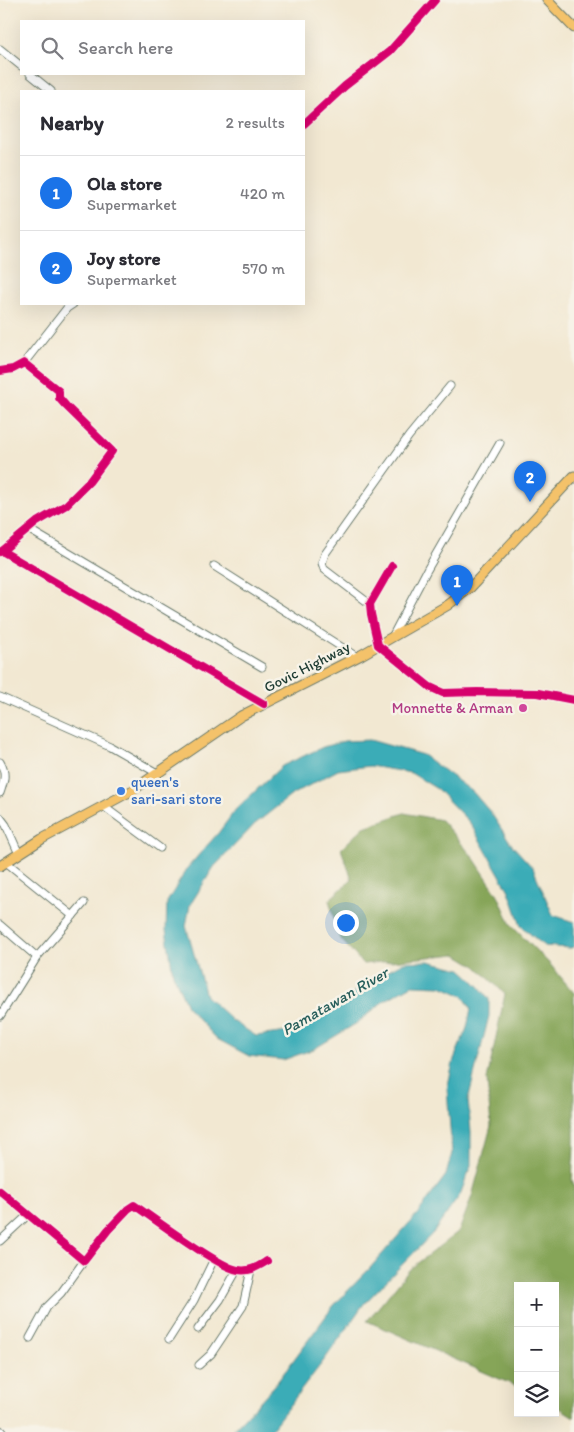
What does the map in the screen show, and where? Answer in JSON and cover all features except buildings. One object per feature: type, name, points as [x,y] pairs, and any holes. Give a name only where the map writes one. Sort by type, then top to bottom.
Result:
[{"type":"main road","points":[[547,0],[574,28]]},
{"type":"main road","name":"Govic Highway","points":[[3,864],[42,839],[134,790],[241,716],[357,657],[448,605],[470,588],[574,476]]},
{"type":"street","points":[[305,123],[351,81],[390,51],[435,0]]},
{"type":"street","points":[[0,49],[20,65]]},
{"type":"street","points":[[31,75],[50,90]]},
{"type":"street","points":[[0,371],[14,369],[24,363],[67,308],[72,305]]},
{"type":"street","points":[[24,363],[59,391],[60,398],[66,406],[112,451],[89,482],[66,505],[28,529],[1,551],[264,704]]},
{"type":"street","points":[[370,604],[324,569],[322,563],[325,554],[409,436],[450,386]]},
{"type":"street","points":[[392,638],[427,570],[500,443]]},
{"type":"street","points":[[28,529],[262,668]]},
{"type":"street","points":[[214,566],[357,657]]},
{"type":"street","points":[[392,566],[370,604],[378,645],[430,687],[443,693],[538,693],[574,700]]},
{"type":"street","points":[[0,697],[110,746],[157,773]]},
{"type":"street","points":[[0,762],[4,768],[5,777],[0,793]]},
{"type":"street","points":[[103,806],[160,848]]},
{"type":"street","points":[[0,817],[6,825],[18,854]]},
{"type":"street","points":[[3,864],[73,916]]},
{"type":"street","points":[[0,1016],[37,957],[84,903]]},
{"type":"street","points":[[0,925],[37,957]]},
{"type":"street","points":[[0,1191],[84,1261]]},
{"type":"street","points":[[30,1338],[47,1307],[108,1230],[134,1205],[214,1259],[236,1270],[251,1270],[267,1261]]},
{"type":"street","points":[[0,1241],[28,1215]]},
{"type":"street","points":[[169,1339],[194,1300],[214,1259]]},
{"type":"street","points":[[198,1329],[220,1300],[236,1270]]},
{"type":"street","points":[[199,1365],[212,1354],[243,1306],[251,1270]]},
{"type":"green space","points":[[404,813],[441,820],[473,857],[498,895],[511,925],[549,963],[574,993],[574,1143],[572,1180],[574,1185],[574,1417],[559,1408],[559,1282],[514,1282],[514,1385],[367,1321],[410,1269],[459,1231],[472,1196],[491,1126],[487,1080],[505,994],[476,966],[456,954],[363,964],[339,937],[329,900],[352,879],[341,849],[364,827]]},
{"type":"water","points":[[370,740],[423,755],[473,792],[491,813],[512,845],[533,868],[553,915],[574,922],[574,947],[544,946],[521,926],[509,891],[470,823],[437,789],[411,773],[370,766],[338,770],[293,794],[255,824],[214,867],[190,905],[186,926],[206,996],[233,1021],[256,1036],[288,1032],[404,962],[428,961],[461,969],[479,986],[489,999],[489,1016],[468,1100],[471,1132],[471,1166],[460,1195],[434,1232],[363,1305],[325,1359],[269,1432],[231,1432],[275,1385],[334,1305],[370,1268],[418,1213],[446,1175],[452,1153],[447,1089],[454,1059],[467,1028],[471,1008],[463,996],[441,986],[412,985],[384,1001],[357,1023],[314,1049],[283,1060],[249,1056],[217,1039],[188,1008],[173,974],[166,930],[167,902],[188,867],[219,832],[236,809],[282,766],[323,747],[344,741]]},
{"type":"cycle path","points":[[305,123],[345,86],[390,51],[435,0]]},
{"type":"cycle path","points":[[0,371],[13,369],[24,363],[59,391],[59,398],[66,406],[112,451],[89,482],[66,505],[37,522],[2,551]]},
{"type":"cycle path","points":[[0,552],[2,551],[264,704]]},
{"type":"cycle path","points":[[392,566],[370,604],[378,645],[430,687],[443,693],[538,693],[574,700]]},
{"type":"cycle path","points":[[0,1191],[84,1261],[108,1230],[134,1205],[202,1252],[229,1267],[238,1270],[250,1270],[267,1261]]},
{"type":"place","name":"Joy store","points":[[530,502]]},
{"type":"place","name":"Ola store","points":[[457,606]]},
{"type":"place","name":"Monnette & Arman","points":[[523,708]]},
{"type":"place","name":"queen's sari-sari store","points":[[121,791]]},
{"type":"water label","name":"Pamatawan River","points":[[335,1001]]}]
